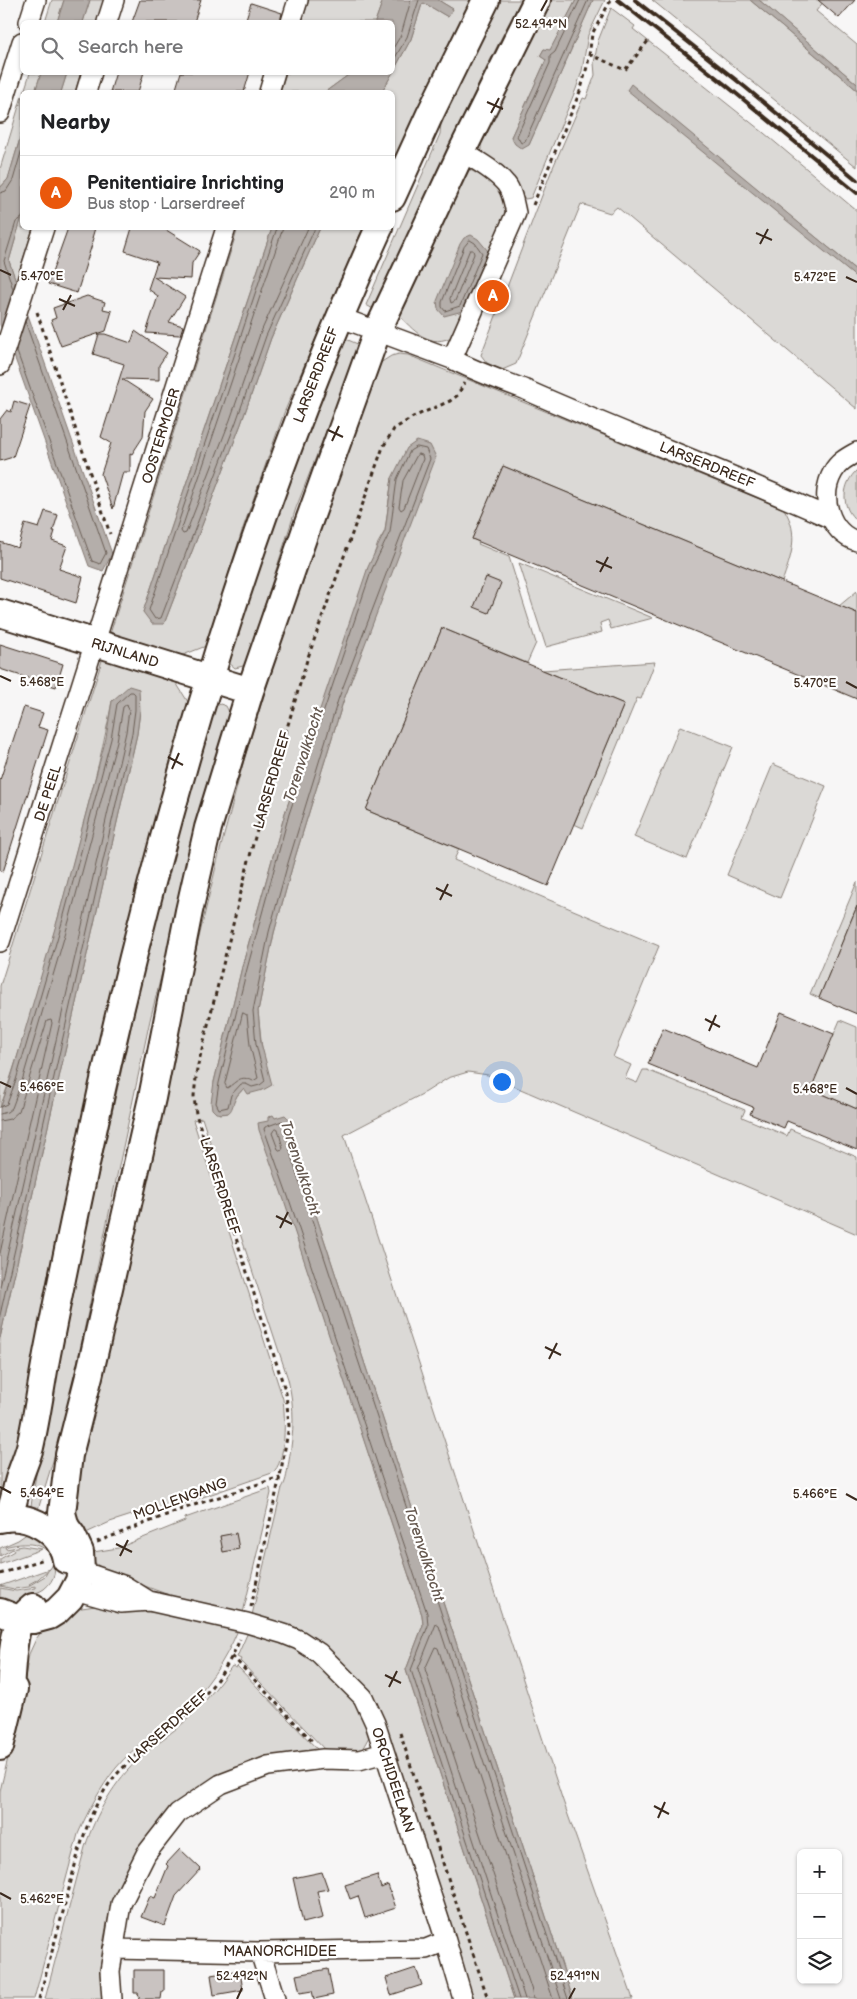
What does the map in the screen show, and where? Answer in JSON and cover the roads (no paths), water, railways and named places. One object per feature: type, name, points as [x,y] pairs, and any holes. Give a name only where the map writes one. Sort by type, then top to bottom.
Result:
[{"type":"main road","points":[[395,190],[434,105],[486,0]]},
{"type":"main road","points":[[57,1529],[62,1513],[69,1455],[90,1372],[152,1098],[189,911],[208,828],[250,691],[305,532],[378,332],[462,151],[536,0]]},
{"type":"main road","name":"LARSERDREEF","points":[[8,1523],[28,1481],[29,1448],[58,1295],[104,1079],[163,839],[209,679],[264,514],[338,316],[378,230]]},
{"type":"main road","name":"RIJNLAND","points":[[0,613],[250,691]]},
{"type":"main road","points":[[0,1747],[9,1706],[13,1657],[20,1617],[33,1607],[50,1601],[57,1594],[80,1552],[72,1535],[33,1522],[8,1523]]},
{"type":"street","points":[[30,20],[36,0]]},
{"type":"street","points":[[108,20],[114,0]]},
{"type":"street","points":[[292,20],[298,0]]},
{"type":"street","points":[[0,113],[20,48]]},
{"type":"street","points":[[87,90],[91,75]]},
{"type":"street","points":[[270,90],[274,75]]},
{"type":"street","points":[[452,359],[516,213],[513,199],[506,184],[462,151]]},
{"type":"street","points":[[1,362],[43,230]]},
{"type":"street","name":"OOSTERMOER","points":[[96,644],[225,230]]},
{"type":"street","name":"LARSERDREEF","points":[[338,316],[452,359],[772,491],[832,519],[841,531],[857,541]]},
{"type":"street","points":[[832,519],[826,503],[827,487],[833,471],[844,458],[857,452]]},
{"type":"street","name":"DE PEEL","points":[[0,942],[96,644]]},
{"type":"street","name":"ORCHIDEELAAN","points":[[68,1571],[121,1603],[149,1601],[247,1623],[299,1640],[318,1653],[337,1670],[363,1698],[384,1753],[446,1941],[463,1999]]},
{"type":"street","points":[[112,1999],[110,1971],[121,1904],[146,1854],[178,1813],[221,1784],[268,1766],[323,1759],[359,1760],[384,1753]]},
{"type":"street","name":"MAANORCHIDEE","points":[[113,1949],[260,1952],[426,1949],[446,1941]]},
{"type":"street","points":[[260,1952],[275,1999]]},
{"type":"water","points":[[64,0],[90,0],[84,20],[58,20]]},
{"type":"water","points":[[383,0],[438,0],[453,9],[448,17],[424,3],[422,4],[411,39],[395,68],[395,20],[376,20]]},
{"type":"water","points":[[576,0],[593,0],[529,145],[522,149],[515,144],[511,137],[546,60],[540,56],[544,49],[550,50]]},
{"type":"water","points":[[750,0],[759,0],[771,10],[857,84],[857,90]]},
{"type":"water","points":[[40,75],[66,75],[62,90],[36,90]]},
{"type":"water","points":[[348,75],[391,75],[383,90],[328,90]]},
{"type":"water","points":[[631,84],[857,271],[857,278],[627,90]]},
{"type":"water","points":[[20,139],[20,223],[9,261],[112,554],[103,571],[89,566],[13,353],[0,325],[0,188],[8,179]]},
{"type":"water","points":[[271,230],[319,230],[271,338],[241,424],[164,624],[152,624],[143,612]]},
{"type":"water","points":[[471,235],[478,239],[488,251],[463,311],[444,316],[438,309],[437,301],[460,244],[464,238]]},
{"type":"water","points":[[417,441],[430,445],[436,457],[343,702],[293,864],[274,933],[258,1011],[261,1043],[272,1085],[263,1090],[248,1094],[244,1088],[237,1095],[229,1112],[216,1113],[212,1109],[211,1103],[214,1082],[242,967],[285,813],[368,567],[385,531],[392,478],[407,448]]},
{"type":"water","points":[[129,686],[139,689],[140,711],[137,734],[0,1338],[0,1109],[11,1078],[58,918],[106,738],[112,701]]},
{"type":"water","name":"Torenvalktocht","points":[[273,1115],[275,1118],[285,1115],[289,1119],[297,1157],[573,1999],[514,1999],[406,1670],[423,1625],[422,1615],[259,1130],[258,1123],[268,1121],[268,1117]]},
{"type":"railway","points":[[618,0],[727,86],[857,193]]},
{"type":"railway","points":[[635,0],[745,87],[857,180]]},
{"type":"place","name":"Penitentiaire Inrichting","points":[[493,296]]}]
